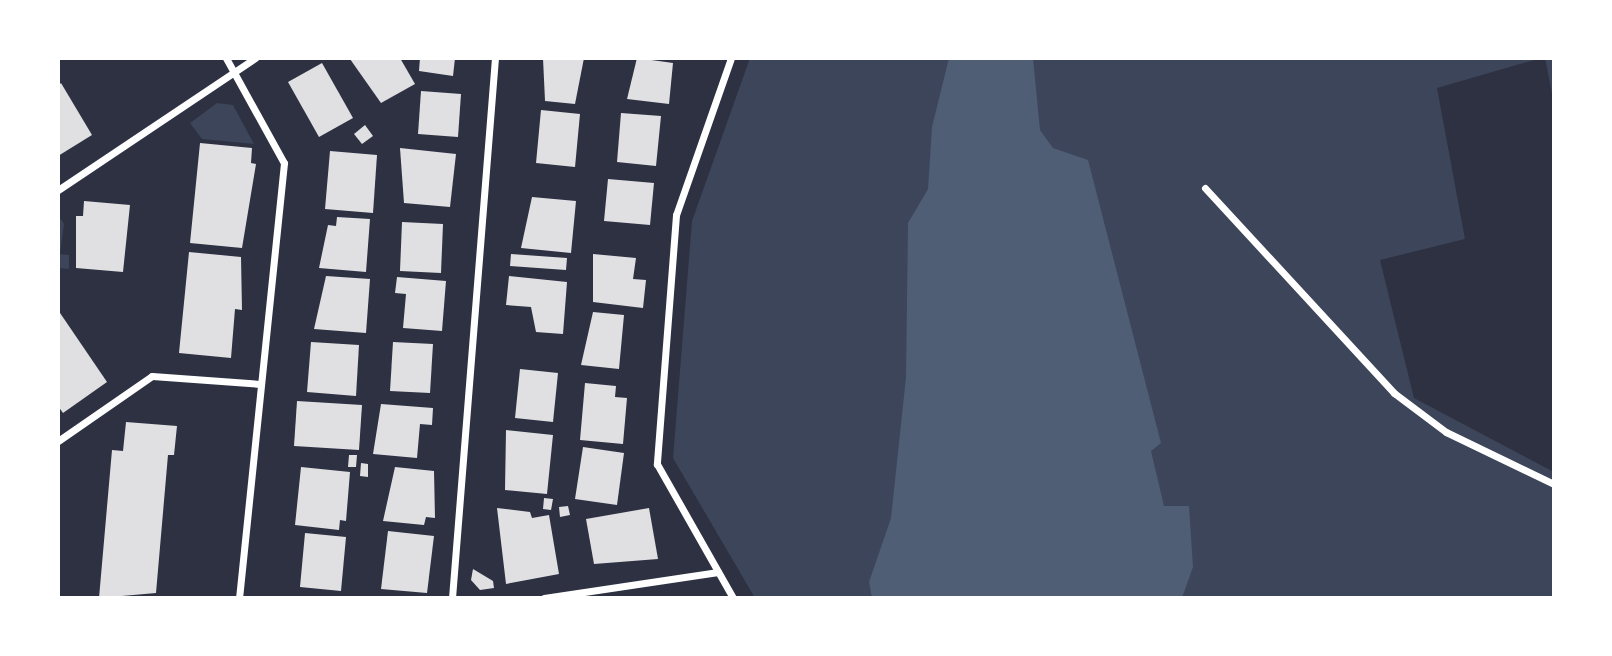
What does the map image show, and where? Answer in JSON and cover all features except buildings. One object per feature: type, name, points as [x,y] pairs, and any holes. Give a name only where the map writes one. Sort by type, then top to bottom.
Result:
[{"type":"street","points":[[226,58],[284,163],[239,598]]},
{"type":"street","points":[[58,190],[233,70],[255,58]]},
{"type":"street","points":[[452,598],[495,58]]},
{"type":"street","points":[[731,58],[676,215],[657,464],[733,598]]},
{"type":"street","points":[[1205,187],[1394,393],[1446,432],[1554,484]]},
{"type":"street","points":[[58,441],[152,376],[261,384]]},
{"type":"street","points":[[544,598],[718,572]]},
{"type":"shaded area","points":[[750,58],[1541,58],[1437,88],[1465,239],[1380,260],[1414,398],[1554,472],[1554,598],[755,598],[673,458],[692,221]]},
{"type":"shaded area","points":[[949,58],[1033,58],[1040,130],[1053,148],[1088,160],[1161,443],[1151,451],[1164,506],[1189,506],[1193,567],[1182,598],[872,598],[869,582],[891,518],[906,377],[908,223],[928,189],[932,127]]},
{"type":"shaded area","points":[[1545,58],[1554,58],[1554,104]]},
{"type":"shaded area","points":[[217,103],[233,105],[254,144],[202,139],[190,123]]},
{"type":"shaded area","points":[[58,215],[64,224],[60,254],[69,255],[69,269],[58,268]]}]
